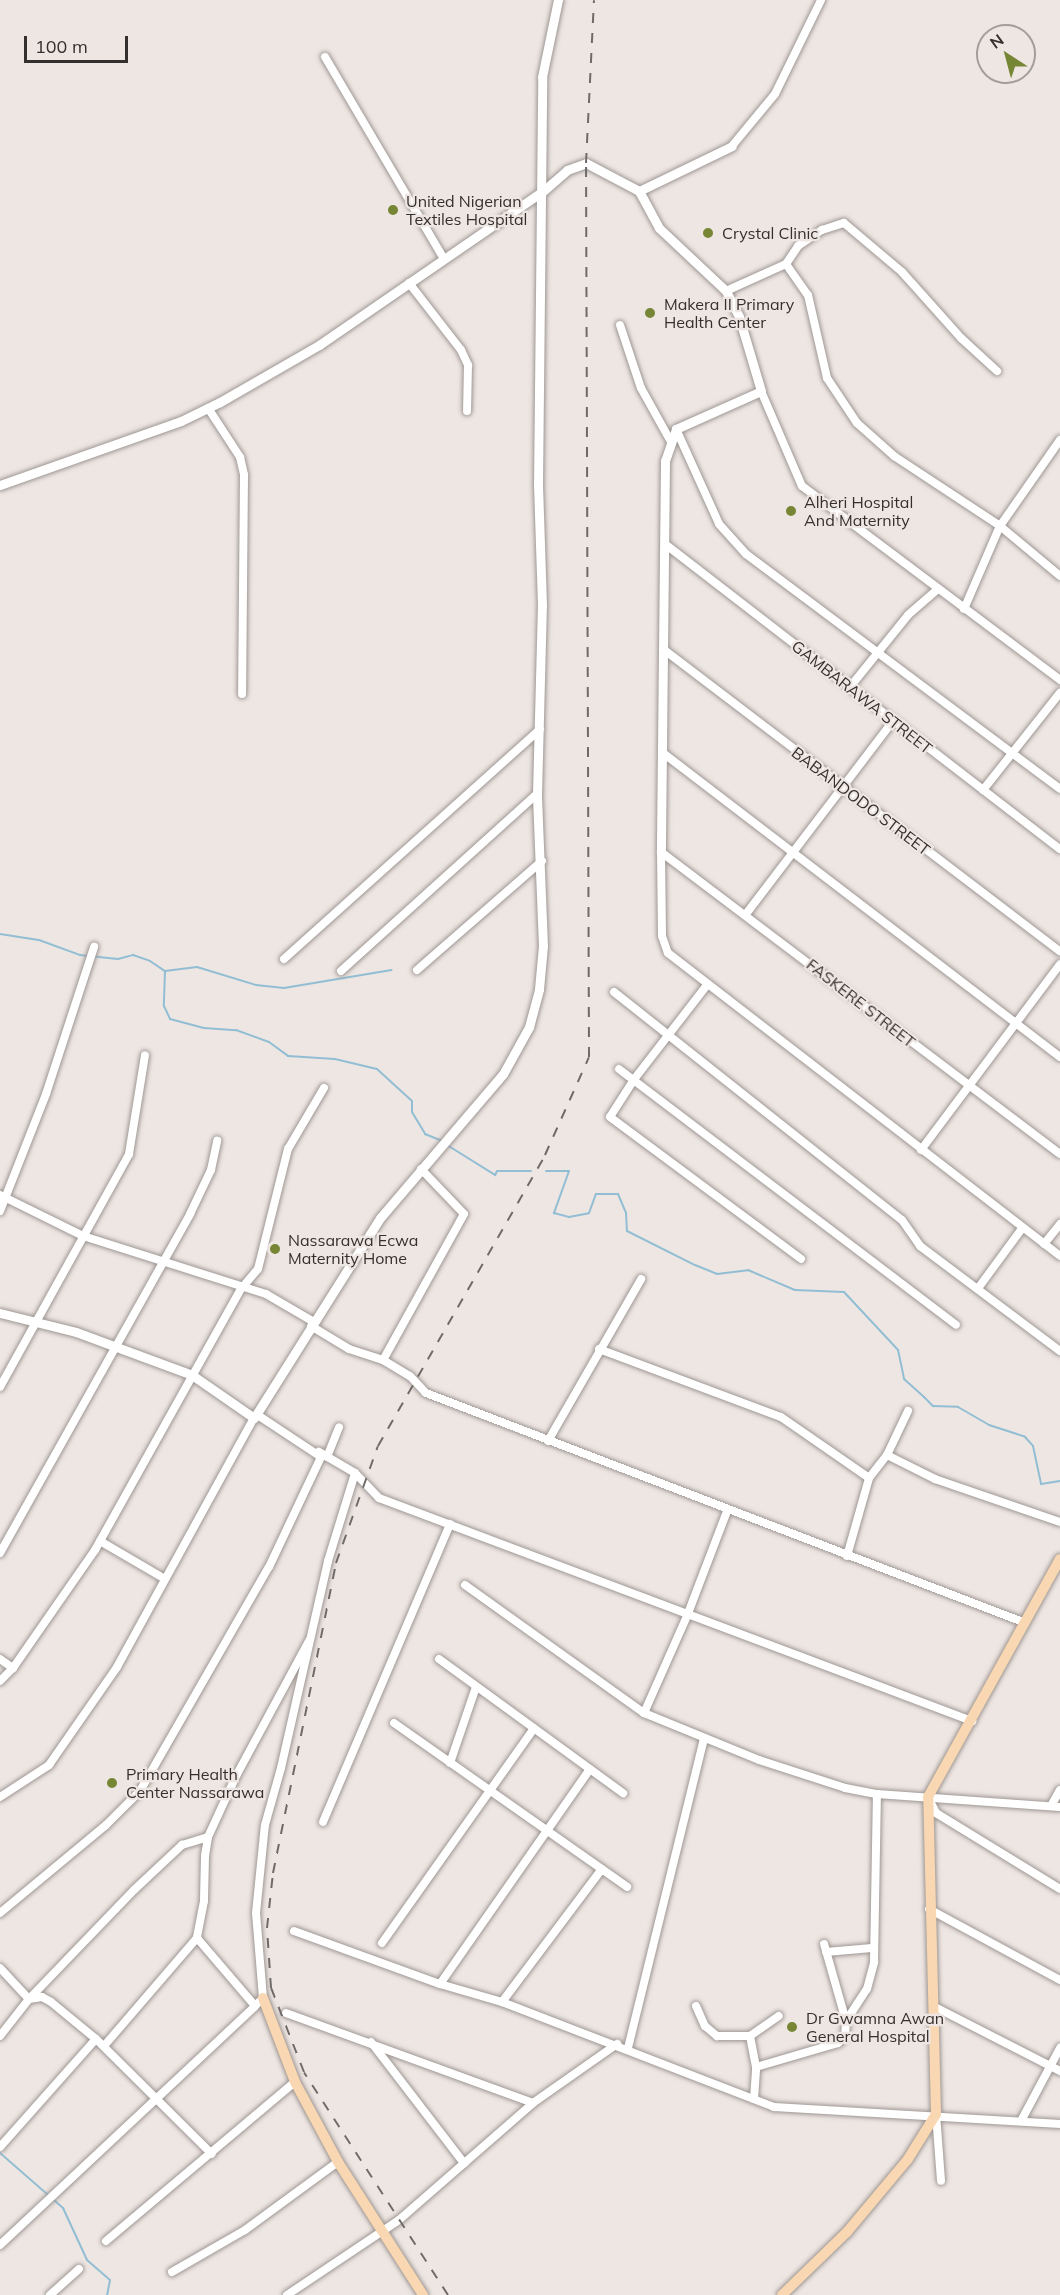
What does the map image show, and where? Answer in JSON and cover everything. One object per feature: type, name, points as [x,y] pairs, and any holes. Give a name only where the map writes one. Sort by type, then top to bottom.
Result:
[{"type":"main road","points":[[782,2295],[847,2232],[908,2159],[936,2114],[928,1908],[928,1797],[972,1721],[1023,1622],[1060,1559]]},
{"type":"main road","points":[[259,2002],[295,2082],[338,2162],[423,2295]]},
{"type":"street","points":[[0,1797],[49,1765],[117,1667],[257,1417],[380,1218],[502,1074],[529,1027],[539,989],[543,946],[542,861],[537,794],[540,729],[542,77],[558,0]]},
{"type":"street","points":[[639,191],[732,146],[775,94],[821,0]]},
{"type":"street","points":[[325,57],[444,259]]},
{"type":"street","points":[[0,485],[90,455],[208,408],[319,345],[542,192],[567,170],[586,163],[639,191],[659,228],[726,291],[739,317],[761,391],[802,486],[1060,680]]},
{"type":"street","points":[[726,291],[786,264],[798,246],[822,230],[844,223],[902,272],[961,338],[997,371]]},
{"type":"street","points":[[786,264],[808,295],[827,378],[857,423],[894,456],[1000,526],[1060,576]]},
{"type":"street","points":[[409,283],[461,350],[468,365],[467,411]]},
{"type":"street","points":[[620,325],[641,388],[670,440]]},
{"type":"street","points":[[761,391],[676,429],[670,440],[665,461],[663,945],[707,985],[1060,1256]]},
{"type":"street","points":[[208,408],[240,457],[244,475],[242,694]]},
{"type":"street","points":[[676,429],[719,524],[746,554],[1014,752],[1060,789]]},
{"type":"street","points":[[964,609],[1000,526],[1060,440]]},
{"type":"street","name":"GAMBARAWA STREET","points":[[664,544],[1060,849]]},
{"type":"street","points":[[850,687],[908,615],[938,589]]},
{"type":"street","name":"BABANDODO STREET","points":[[663,650],[1060,951]]},
{"type":"street","points":[[983,790],[1060,693]]},
{"type":"street","points":[[746,914],[844,789],[893,721]]},
{"type":"street","points":[[285,959],[540,729]]},
{"type":"street","points":[[663,753],[1060,1057]]},
{"type":"street","points":[[341,971],[537,794]]},
{"type":"street","name":"FASKERE STREET","points":[[662,852],[1060,1154]]},
{"type":"street","points":[[417,970],[542,861]]},
{"type":"street","points":[[0,1211],[3,1196],[46,1094],[86,962],[94,947]]},
{"type":"street","points":[[921,1150],[1060,964]]},
{"type":"street","points":[[707,985],[635,1078],[610,1117],[801,1259]]},
{"type":"street","points":[[614,992],[902,1220],[920,1246],[979,1287],[1060,1351]]},
{"type":"street","points":[[0,1387],[129,1154],[145,1054]]},
{"type":"street","points":[[620,1069],[635,1078],[956,1325]]},
{"type":"street","points":[[0,1681],[13,1668],[100,1541],[241,1288],[258,1269],[288,1149],[324,1088]]},
{"type":"street","points":[[0,1553],[163,1262],[211,1170],[217,1141]]},
{"type":"street","points":[[383,1360],[464,1214],[421,1169]]},
{"type":"street","points":[[3,1196],[83,1236],[241,1288],[266,1294],[349,1348],[383,1360],[410,1376],[426,1394],[1023,1622]]},
{"type":"street","points":[[1044,1244],[1060,1224]]},
{"type":"street","points":[[979,1287],[1023,1227]]},
{"type":"street","points":[[548,1442],[640,1279]]},
{"type":"street","points":[[0,1313],[118,1346],[192,1375],[257,1417],[355,1473],[379,1498],[687,1616],[972,1721]]},
{"type":"street","points":[[599,1349],[781,1417],[869,1478]]},
{"type":"street","points":[[848,1556],[869,1478],[887,1455],[908,1411]]},
{"type":"street","points":[[327,1457],[339,1427]]},
{"type":"street","points":[[0,1913],[106,1825],[140,1791],[269,1567],[320,1461],[319,1452]]},
{"type":"street","points":[[887,1455],[935,1479],[1060,1522]]},
{"type":"street","points":[[0,2245],[259,2002],[256,1913],[265,1825],[309,1641],[355,1473]]},
{"type":"street","points":[[644,1713],[687,1616],[726,1510]]},
{"type":"street","points":[[323,1822],[450,1524]]},
{"type":"street","points":[[100,1541],[165,1579]]},
{"type":"street","points":[[465,1584],[644,1713],[704,1739],[845,1788],[877,1794],[1056,1807],[1060,1790]]},
{"type":"street","points":[[104,2046],[197,1938],[208,1837],[237,1774],[309,1641]]},
{"type":"street","points":[[0,1659],[13,1668]]},
{"type":"street","points":[[439,1659],[623,1793]]},
{"type":"street","points":[[450,1763],[476,1687]]},
{"type":"street","points":[[394,1723],[627,1887]]},
{"type":"street","points":[[382,1943],[534,1728]]},
{"type":"street","points":[[628,2048],[704,1739]]},
{"type":"street","points":[[440,1984],[590,1769]]},
{"type":"street","points":[[846,2021],[867,1989],[874,1962],[872,1948],[877,1794]]},
{"type":"street","points":[[928,1797],[936,1813],[1060,1888]]},
{"type":"street","points":[[0,2036],[29,1999],[182,1845],[208,1837]]},
{"type":"street","points":[[502,2002],[602,1869]]},
{"type":"street","points":[[928,1908],[1060,1980]]},
{"type":"street","points":[[294,1931],[440,1984],[502,2002],[789,2111],[936,2114],[1060,2124]]},
{"type":"street","points":[[197,1938],[259,2002]]},
{"type":"street","points":[[756,2067],[838,2043],[845,2037],[846,2021],[825,1948],[872,1948]]},
{"type":"street","points":[[0,1968],[29,1999]]},
{"type":"street","points":[[29,1999],[42,1997],[51,2002],[96,2039],[157,2096],[212,2154]]},
{"type":"street","points":[[696,2006],[705,2025],[717,2036],[750,2036],[779,2016]]},
{"type":"street","points":[[933,2006],[1060,2071]]},
{"type":"street","points":[[286,2013],[370,2041],[533,2103]]},
{"type":"street","points":[[750,2036],[756,2067],[754,2099]]},
{"type":"street","points":[[0,2147],[96,2039]]},
{"type":"street","points":[[370,2041],[464,2163]]},
{"type":"street","points":[[287,2295],[382,2232],[533,2103],[617,2044]]},
{"type":"street","points":[[1022,2121],[1060,2048]]},
{"type":"street","points":[[106,2241],[295,2082]]},
{"type":"street","points":[[936,2114],[941,2181]]},
{"type":"street","points":[[172,2272],[245,2230],[338,2162]]},
{"type":"street","points":[[50,2295],[79,2269]]},
{"type":"waterway","points":[[0,934],[39,940],[80,955],[118,959],[133,955],[150,961],[165,971],[164,1006],[170,1019],[204,1028],[236,1030],[269,1042],[288,1056],[335,1059],[377,1069],[412,1101],[412,1112],[425,1134],[442,1141]]},
{"type":"waterway","points":[[165,971],[197,967],[256,985],[284,988],[392,970]]},
{"type":"waterway","points":[[447,1145],[495,1175],[497,1171],[531,1171]]},
{"type":"waterway","points":[[546,1171],[569,1171],[554,1213],[569,1217],[589,1213],[596,1194],[618,1194],[626,1213],[627,1231],[695,1265],[717,1274],[748,1270],[795,1290],[844,1292],[898,1350],[904,1379],[933,1406],[958,1407],[989,1425],[1025,1437],[1033,1446],[1041,1484],[1060,1481]]},
{"type":"waterway","points":[[0,2153],[63,2208],[87,2260],[110,2280],[107,2295]]},
{"type":"railway","points":[[448,2295],[304,2072],[271,1988],[267,1928],[273,1873],[336,1563],[378,1446],[545,1155],[589,1057],[586,163],[594,0]]},
{"type":"place","name":"United Nigerian Textiles Hospital","points":[[393,210]]},
{"type":"place","name":"Crystal Clinic","points":[[708,233]]},
{"type":"place","name":"Makera II Primary Health Center","points":[[650,313]]},
{"type":"place","name":"Alheri Hospital And Maternity","points":[[791,511]]},
{"type":"place","name":"Nassarawa Ecwa Maternity Home","points":[[275,1249]]},
{"type":"place","name":"Primary Health Center Nassarawa","points":[[112,1783]]},
{"type":"place","name":"Dr Gwamna Awan General Hospital","points":[[792,2027]]}]
